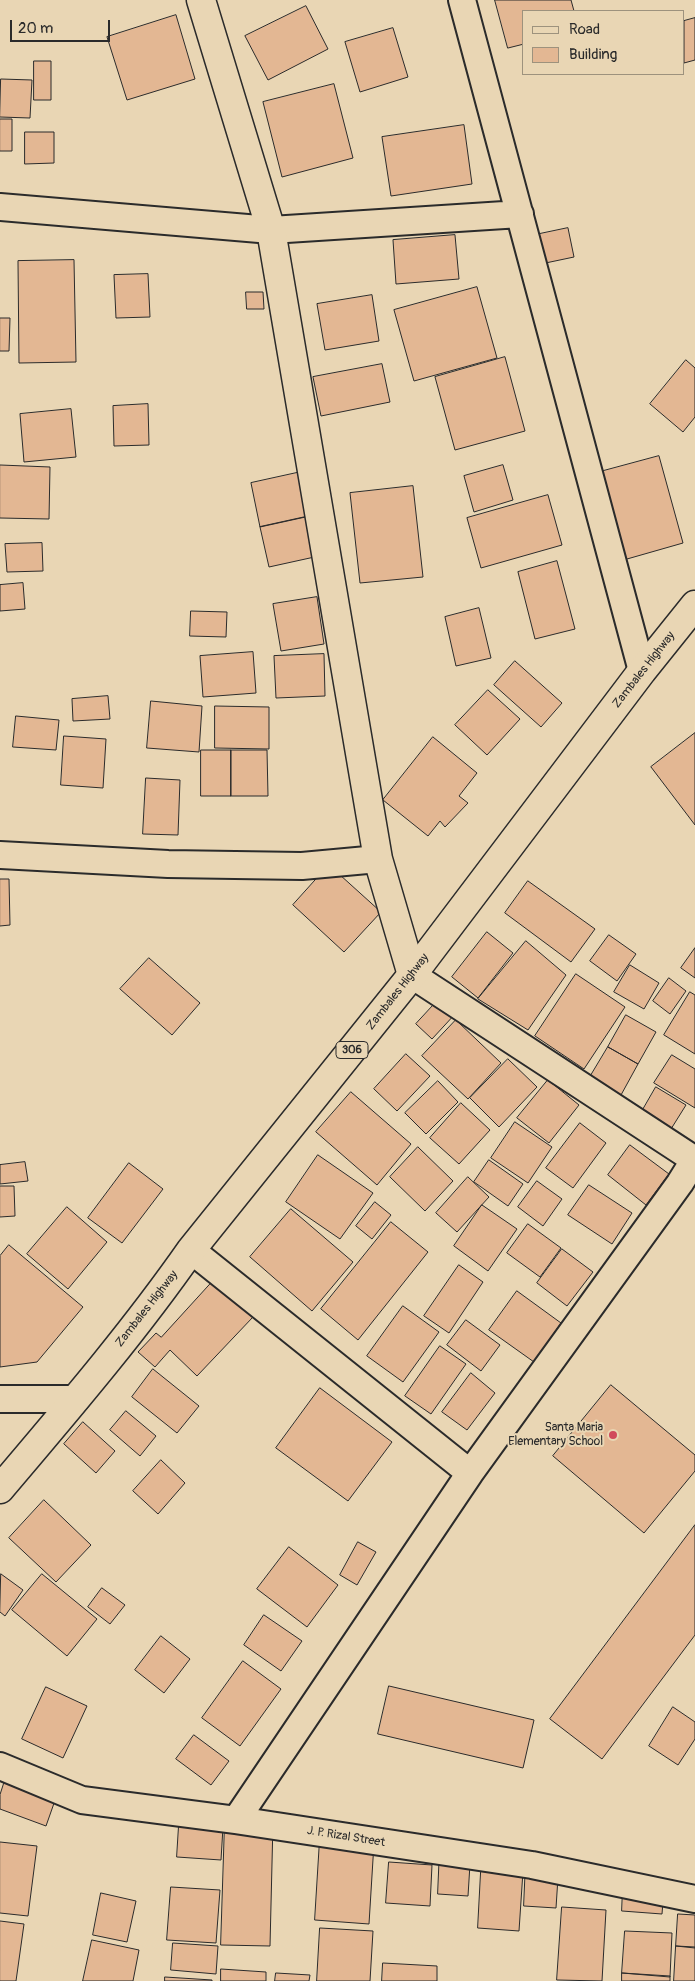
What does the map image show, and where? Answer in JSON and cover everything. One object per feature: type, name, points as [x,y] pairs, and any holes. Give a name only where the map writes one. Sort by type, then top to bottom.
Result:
[{"type":"main road","points":[[201,0],[270,230],[378,859],[412,975]]},
{"type":"main road","name":"Zambales Highway","points":[[0,1489],[76,1399],[169,1281],[191,1250],[412,975],[642,671],[695,605]]},
{"type":"street","points":[[462,0],[642,671]]},
{"type":"street","points":[[0,208],[270,230],[520,214]]},
{"type":"street","points":[[0,855],[168,864],[302,866],[378,859]]},
{"type":"street","points":[[236,1820],[470,1473],[674,1192],[695,1159],[412,975]]},
{"type":"street","points":[[191,1250],[470,1473]]},
{"type":"street","points":[[0,1399],[76,1399]]},
{"type":"street","name":"J. P. Rizal Street","points":[[0,1766],[82,1800],[236,1820],[532,1865],[695,1899]]},
{"type":"building","points":[[495,0],[571,0],[574,10],[522,10],[522,44],[508,48]]},
{"type":"building","points":[[306,6],[328,49],[268,80],[245,36]]},
{"type":"building","points":[[176,15],[195,79],[127,100],[107,37]]},
{"type":"building","points":[[695,18],[695,60],[685,63],[685,21]]},
{"type":"building","points":[[393,28],[408,77],[360,92],[345,42]]},
{"type":"building","points":[[34,61],[51,61],[51,100],[34,100]]},
{"type":"building","points":[[1,79],[32,80],[30,118],[0,117]]},
{"type":"building","points":[[334,84],[353,158],[282,177],[263,102]]},
{"type":"building","points":[[0,119],[12,119],[12,151],[0,151]]},
{"type":"building","points":[[464,125],[472,184],[391,196],[382,137]]},
{"type":"building","points":[[25,132],[54,132],[54,163],[25,164]]},
{"type":"building","points":[[568,228],[574,257],[536,265],[530,236]]},
{"type":"building","points":[[455,235],[459,279],[396,284],[393,240]]},
{"type":"building","points":[[74,260],[76,362],[19,363],[18,261]]},
{"type":"building","points":[[148,274],[150,317],[116,318],[114,275]]},
{"type":"building","points":[[477,287],[497,358],[414,381],[394,310]]},
{"type":"building","points":[[246,292],[263,292],[264,309],[247,309]]},
{"type":"building","points":[[372,295],[379,341],[325,350],[317,304]]},
{"type":"building","points":[[0,318],[10,318],[9,351],[0,351]]},
{"type":"building","points":[[505,357],[525,431],[455,450],[435,377]]},
{"type":"building","points":[[686,360],[695,368],[695,417],[683,432],[650,404]]},
{"type":"building","points":[[382,364],[390,402],[321,416],[313,377]]},
{"type":"building","points":[[148,404],[149,445],[114,446],[113,406]]},
{"type":"building","points":[[71,409],[76,457],[24,462],[20,414]]},
{"type":"building","points":[[659,456],[683,543],[620,561],[596,473]]},
{"type":"building","points":[[0,465],[50,467],[49,519],[0,518]]},
{"type":"building","points":[[503,465],[513,500],[474,512],[464,476]]},
{"type":"building","points":[[301,472],[310,516],[260,527],[251,483]]},
{"type":"building","points":[[413,486],[423,577],[360,583],[350,493]]},
{"type":"building","points":[[548,495],[562,545],[481,568],[467,518]]},
{"type":"building","points":[[310,516],[319,556],[269,567],[260,527]]},
{"type":"building","points":[[42,543],[43,571],[7,572],[5,544]]},
{"type":"building","points":[[557,561],[575,629],[535,639],[518,572]]},
{"type":"building","points":[[23,583],[25,609],[0,611],[0,585]]},
{"type":"building","points":[[317,597],[324,644],[281,651],[273,604]]},
{"type":"building","points":[[479,608],[491,658],[456,666],[445,617]]},
{"type":"building","points":[[191,611],[227,612],[226,637],[190,636]]},
{"type":"building","points":[[253,652],[256,693],[203,697],[200,656]]},
{"type":"building","points":[[324,654],[325,696],[276,698],[274,656]]},
{"type":"building","points":[[515,661],[562,703],[541,727],[494,685]]},
{"type":"building","points":[[488,690],[520,719],[487,755],[455,725]]},
{"type":"building","points":[[108,696],[110,719],[73,721],[72,699]]},
{"type":"building","points":[[151,701],[202,706],[199,752],[147,748]]},
{"type":"building","points":[[215,706],[269,707],[269,749],[215,748]]},
{"type":"building","points":[[16,716],[59,720],[56,750],[13,747]]},
{"type":"building","points":[[695,733],[695,825],[651,767]]},
{"type":"building","points":[[64,736],[106,739],[103,788],[61,785]]},
{"type":"building","points":[[433,737],[477,773],[459,796],[468,803],[445,827],[440,821],[428,836],[383,800]]},
{"type":"building","points":[[201,750],[231,750],[231,796],[201,796]]},
{"type":"building","points":[[231,750],[267,750],[268,796],[231,796]]},
{"type":"building","points":[[146,778],[180,780],[178,835],[143,834]]},
{"type":"building","points":[[329,865],[381,912],[344,952],[293,905]]},
{"type":"building","points":[[0,879],[9,879],[10,925],[0,926]]},
{"type":"building","points":[[528,881],[595,929],[571,962],[505,913]]},
{"type":"building","points":[[487,932],[513,953],[478,998],[452,977]]},
{"type":"building","points":[[609,935],[636,954],[617,981],[590,961]]},
{"type":"building","points":[[526,941],[566,975],[528,1030],[478,999]]},
{"type":"building","points":[[695,948],[695,978],[681,968]]},
{"type":"building","points":[[149,958],[200,1003],[172,1035],[120,989]]},
{"type":"building","points":[[630,965],[659,983],[644,1009],[614,992]]},
{"type":"building","points":[[576,974],[625,1007],[584,1069],[535,1036]]},
{"type":"building","points":[[669,978],[686,991],[670,1014],[653,1001]]},
{"type":"building","points":[[690,992],[695,995],[695,1054],[664,1035]]},
{"type":"building","points":[[440,998],[456,1013],[432,1039],[416,1024]]},
{"type":"building","points":[[626,1015],[656,1032],[638,1064],[608,1047]]},
{"type":"building","points":[[456,1020],[501,1063],[468,1099],[422,1056]]},
{"type":"building","points":[[608,1047],[638,1064],[621,1095],[590,1077]]},
{"type":"building","points":[[406,1054],[430,1076],[397,1111],[374,1089]]},
{"type":"building","points":[[672,1055],[695,1069],[695,1108],[654,1083]]},
{"type":"building","points":[[508,1059],[537,1087],[499,1127],[470,1098]]},
{"type":"building","points":[[548,1080],[579,1105],[549,1143],[517,1118]]},
{"type":"building","points":[[438,1081],[458,1102],[426,1134],[405,1113]]},
{"type":"building","points":[[656,1087],[686,1105],[666,1137],[637,1120]]},
{"type":"building","points":[[351,1092],[411,1144],[377,1185],[316,1132]]},
{"type":"building","points":[[461,1103],[490,1130],[459,1164],[430,1138]]},
{"type":"building","points":[[515,1122],[552,1147],[528,1183],[491,1158]]},
{"type":"building","points":[[580,1123],[606,1143],[573,1188],[546,1168]]},
{"type":"building","points":[[630,1145],[669,1174],[646,1205],[608,1175]]},
{"type":"building","points":[[418,1147],[453,1181],[425,1211],[390,1177]]},
{"type":"building","points":[[318,1155],[373,1193],[340,1239],[286,1202]]},
{"type":"building","points":[[489,1160],[523,1184],[508,1206],[474,1182]]},
{"type":"building","points":[[25,1162],[28,1181],[0,1184],[0,1165]]},
{"type":"building","points":[[129,1163],[163,1189],[122,1243],[88,1218]]},
{"type":"building","points":[[468,1177],[489,1197],[457,1232],[436,1213]]},
{"type":"building","points":[[537,1181],[562,1199],[543,1226],[518,1207]]},
{"type":"building","points":[[589,1185],[632,1213],[612,1244],[568,1215]]},
{"type":"building","points":[[0,1186],[14,1186],[15,1216],[0,1217]]},
{"type":"building","points":[[375,1202],[391,1215],[372,1239],[356,1226]]},
{"type":"building","points":[[482,1205],[517,1229],[488,1271],[454,1246]]},
{"type":"building","points":[[67,1207],[107,1242],[68,1289],[27,1254]]},
{"type":"building","points":[[291,1209],[353,1262],[312,1311],[250,1257]]},
{"type":"building","points":[[391,1222],[428,1252],[358,1340],[321,1309]]},
{"type":"building","points":[[528,1224],[561,1248],[540,1277],[507,1253]]},
{"type":"building","points":[[9,1245],[83,1307],[37,1362],[0,1367],[0,1256]]},
{"type":"building","points":[[562,1249],[593,1272],[567,1306],[537,1283]]},
{"type":"building","points":[[459,1265],[483,1282],[449,1333],[424,1316]]},
{"type":"building","points":[[214,1280],[253,1317],[197,1376],[170,1350],[155,1367],[138,1352],[156,1333],[161,1337]]},
{"type":"building","points":[[517,1291],[561,1323],[534,1362],[489,1330]]},
{"type":"building","points":[[403,1306],[439,1332],[403,1382],[367,1356]]},
{"type":"building","points":[[466,1320],[500,1345],[481,1371],[447,1345]]},
{"type":"building","points":[[440,1346],[466,1364],[431,1414],[405,1396]]},
{"type":"building","points":[[153,1369],[199,1406],[177,1433],[132,1397]]},
{"type":"building","points":[[471,1373],[495,1393],[467,1430],[442,1412]]},
{"type":"building","points":[[611,1385],[695,1455],[695,1471],[644,1533],[553,1456]]},
{"type":"building","points":[[320,1388],[392,1442],[348,1501],[276,1448]]},
{"type":"building","points":[[126,1411],[156,1436],[140,1456],[110,1430]]},
{"type":"building","points":[[83,1422],[115,1451],[96,1473],[64,1444]]},
{"type":"building","points":[[161,1460],[185,1483],[158,1514],[133,1491]]},
{"type":"building","points":[[44,1500],[91,1545],[56,1582],[9,1538]]},
{"type":"building","points":[[695,1525],[695,1635],[602,1759],[550,1719]]},
{"type":"building","points":[[358,1542],[376,1552],[357,1585],[340,1575]]},
{"type":"building","points":[[289,1547],[338,1585],[307,1627],[257,1589]]},
{"type":"building","points":[[1,1574],[23,1590],[5,1616],[0,1612]]},
{"type":"building","points":[[42,1574],[97,1619],[67,1656],[12,1610]]},
{"type":"building","points":[[102,1588],[125,1605],[110,1624],[88,1607]]},
{"type":"building","points":[[264,1615],[302,1641],[281,1671],[244,1645]]},
{"type":"building","points":[[161,1636],[190,1659],[164,1693],[135,1670]]},
{"type":"building","points":[[243,1661],[281,1689],[240,1746],[202,1718]]},
{"type":"building","points":[[389,1686],[534,1720],[523,1768],[378,1734]]},
{"type":"building","points":[[46,1687],[87,1706],[63,1758],[22,1739]]},
{"type":"building","points":[[673,1707],[695,1722],[695,1739],[678,1765],[649,1746]]},
{"type":"building","points":[[194,1735],[229,1761],[211,1785],[176,1759]]},
{"type":"building","points":[[8,1771],[59,1789],[46,1826],[0,1809],[0,1795]]},
{"type":"building","points":[[225,1821],[273,1822],[270,1946],[221,1945]]},
{"type":"building","points":[[179,1825],[223,1827],[221,1860],[177,1857]]},
{"type":"building","points":[[320,1839],[374,1843],[369,1924],[315,1920]]},
{"type":"building","points":[[0,1842],[37,1846],[28,1916],[0,1913]]},
{"type":"building","points":[[440,1847],[471,1848],[468,1896],[438,1894]]},
{"type":"building","points":[[482,1853],[524,1856],[519,1931],[478,1928]]},
{"type":"building","points":[[526,1860],[559,1862],[556,1908],[524,1906]]},
{"type":"building","points":[[389,1862],[432,1865],[430,1906],[386,1903]]},
{"type":"building","points":[[171,1887],[220,1890],[216,1943],[167,1940]]},
{"type":"building","points":[[623,1887],[664,1889],[662,1914],[622,1911]]},
{"type":"building","points":[[101,1893],[136,1901],[127,1942],[93,1935]]},
{"type":"building","points":[[562,1907],[606,1910],[602,1981],[557,1980]]},
{"type":"building","points":[[678,1914],[695,1915],[695,1948],[676,1946]]},
{"type":"building","points":[[0,1921],[24,1924],[16,1981],[0,1981]]},
{"type":"building","points":[[320,1928],[373,1931],[370,1981],[317,1981]]},
{"type":"building","points":[[625,1931],[672,1933],[670,1977],[622,1973]]},
{"type":"building","points":[[92,1940],[139,1950],[133,1981],[83,1981]]},
{"type":"building","points":[[173,1943],[218,1946],[216,1974],[171,1970]]},
{"type":"building","points":[[676,1946],[695,1947],[695,1981],[674,1981]]},
{"type":"building","points":[[383,1963],[437,1966],[437,1981],[382,1981]]},
{"type":"building","points":[[221,1969],[266,1972],[266,1981],[221,1981]]},
{"type":"building","points":[[276,1973],[310,1975],[309,1981],[275,1981]]},
{"type":"building","points":[[622,1973],[670,1976],[670,1981],[622,1981]]},
{"type":"building","points":[[165,1977],[212,1980],[212,1981],[165,1981]]},
{"type":"place","name":"Santa Maria Elementary School","points":[[613,1435]]}]
